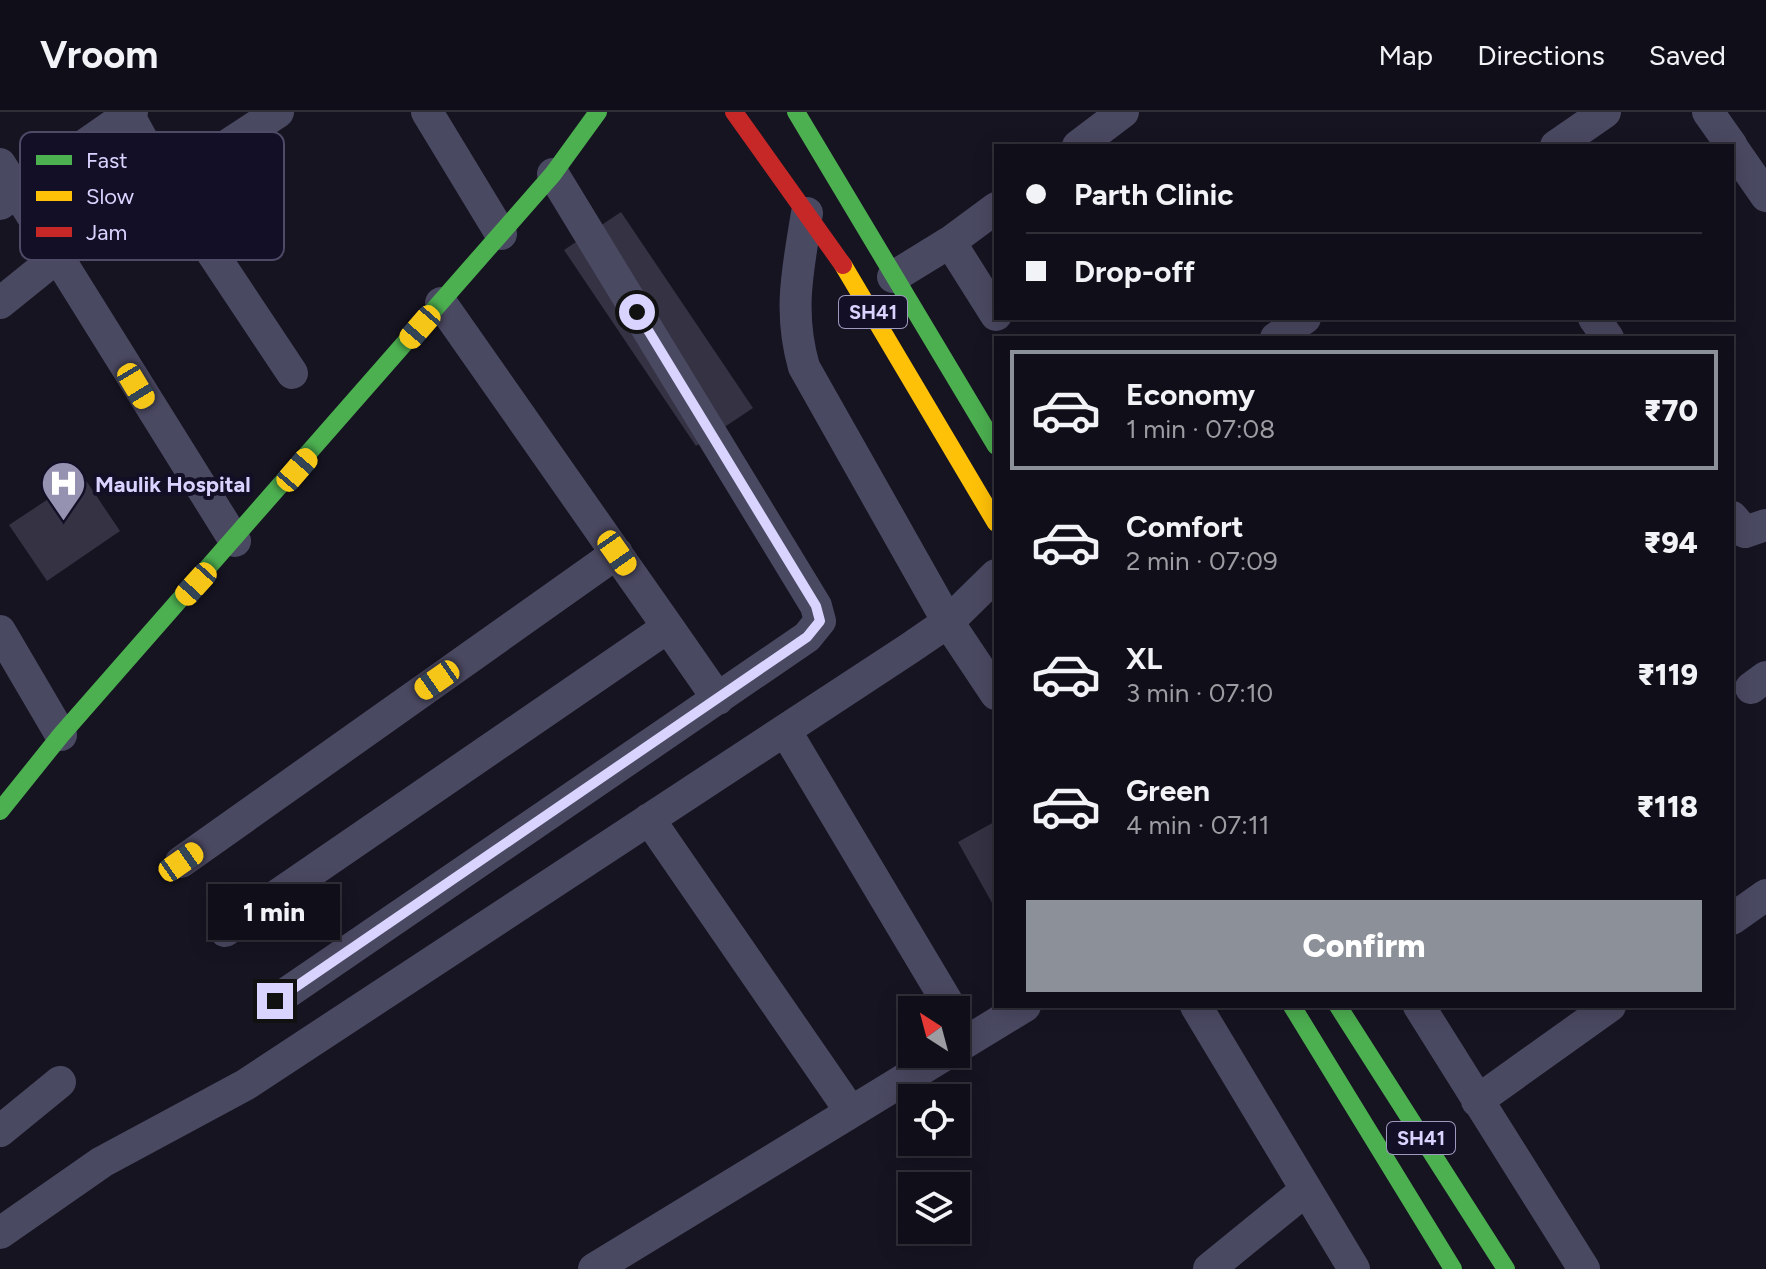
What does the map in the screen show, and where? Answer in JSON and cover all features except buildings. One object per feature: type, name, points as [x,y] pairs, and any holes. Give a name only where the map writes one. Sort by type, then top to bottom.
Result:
[{"type":"main road","points":[[0,811],[61,735],[235,541],[553,174],[598,112]]},
{"type":"main road","name":"SH41","points":[[734,112],[889,335],[994,519]]},
{"type":"main road","name":"SH41","points":[[796,112],[994,443]]},
{"type":"main road","name":"SH41","points":[[1293,1008],[1453,1269]]},
{"type":"main road","name":"SH41","points":[[1339,1008],[1506,1269]]},
{"type":"street","points":[[248,132],[278,112]]},
{"type":"street","points":[[427,112],[501,234]]},
{"type":"street","points":[[1081,144],[1123,112]]},
{"type":"street","points":[[1559,144],[1605,112]]},
{"type":"street","points":[[1708,112],[1731,144]]},
{"type":"street","points":[[102,132],[129,113],[139,132]]},
{"type":"street","points":[[1734,149],[1766,196]]},
{"type":"street","points":[[0,164],[9,199]]},
{"type":"street","points":[[275,1001],[807,637],[820,621],[816,606],[553,174]]},
{"type":"street","points":[[893,277],[950,242],[994,209]]},
{"type":"street","points":[[807,213],[794,297],[794,333],[804,367],[948,622],[994,691]]},
{"type":"street","points":[[950,242],[994,312]]},
{"type":"street","points":[[0,303],[53,260]]},
{"type":"street","points":[[59,260],[235,541]]},
{"type":"street","points":[[217,260],[292,373]]},
{"type":"street","points":[[441,303],[718,699]]},
{"type":"street","points":[[1279,336],[1302,320]]},
{"type":"street","points":[[1734,519],[1745,532],[1766,525]]},
{"type":"street","points":[[181,862],[617,553]]},
{"type":"street","points":[[0,1233],[102,1162],[245,1085],[785,730],[948,622],[994,577]]},
{"type":"street","points":[[225,931],[668,627]]},
{"type":"street","points":[[0,631],[61,735]]},
{"type":"street","points":[[785,730],[944,996]]},
{"type":"street","points":[[649,819],[851,1112]]},
{"type":"street","points":[[1734,918],[1766,895]]},
{"type":"street","points":[[970,1034],[1021,1008]]},
{"type":"street","points":[[1197,1008],[1354,1269]]},
{"type":"street","points":[[1420,1008],[1584,1269]]},
{"type":"street","points":[[1477,1101],[1607,1008]]},
{"type":"street","points":[[594,1269],[851,1112],[916,1068]]},
{"type":"street","points":[[0,1131],[60,1082]]},
{"type":"street","points":[[1209,1269],[1306,1190]]},
{"type":"traffic: fast","points":[[0,811],[61,735],[553,174],[598,112]]},
{"type":"traffic: fast","points":[[796,112],[994,443]]},
{"type":"traffic: fast","points":[[1293,1008],[1453,1269]]},
{"type":"traffic: fast","points":[[1339,1008],[1506,1269]]},
{"type":"traffic: slow","points":[[843,265],[994,520]]},
{"type":"traffic: jam","points":[[734,112],[843,265]]},
{"type":"place","name":"Maulik Hospital","points":[[64,523]]},
{"type":"route","points":[[275,1001],[807,637],[820,621],[816,606],[637,312]]}]
